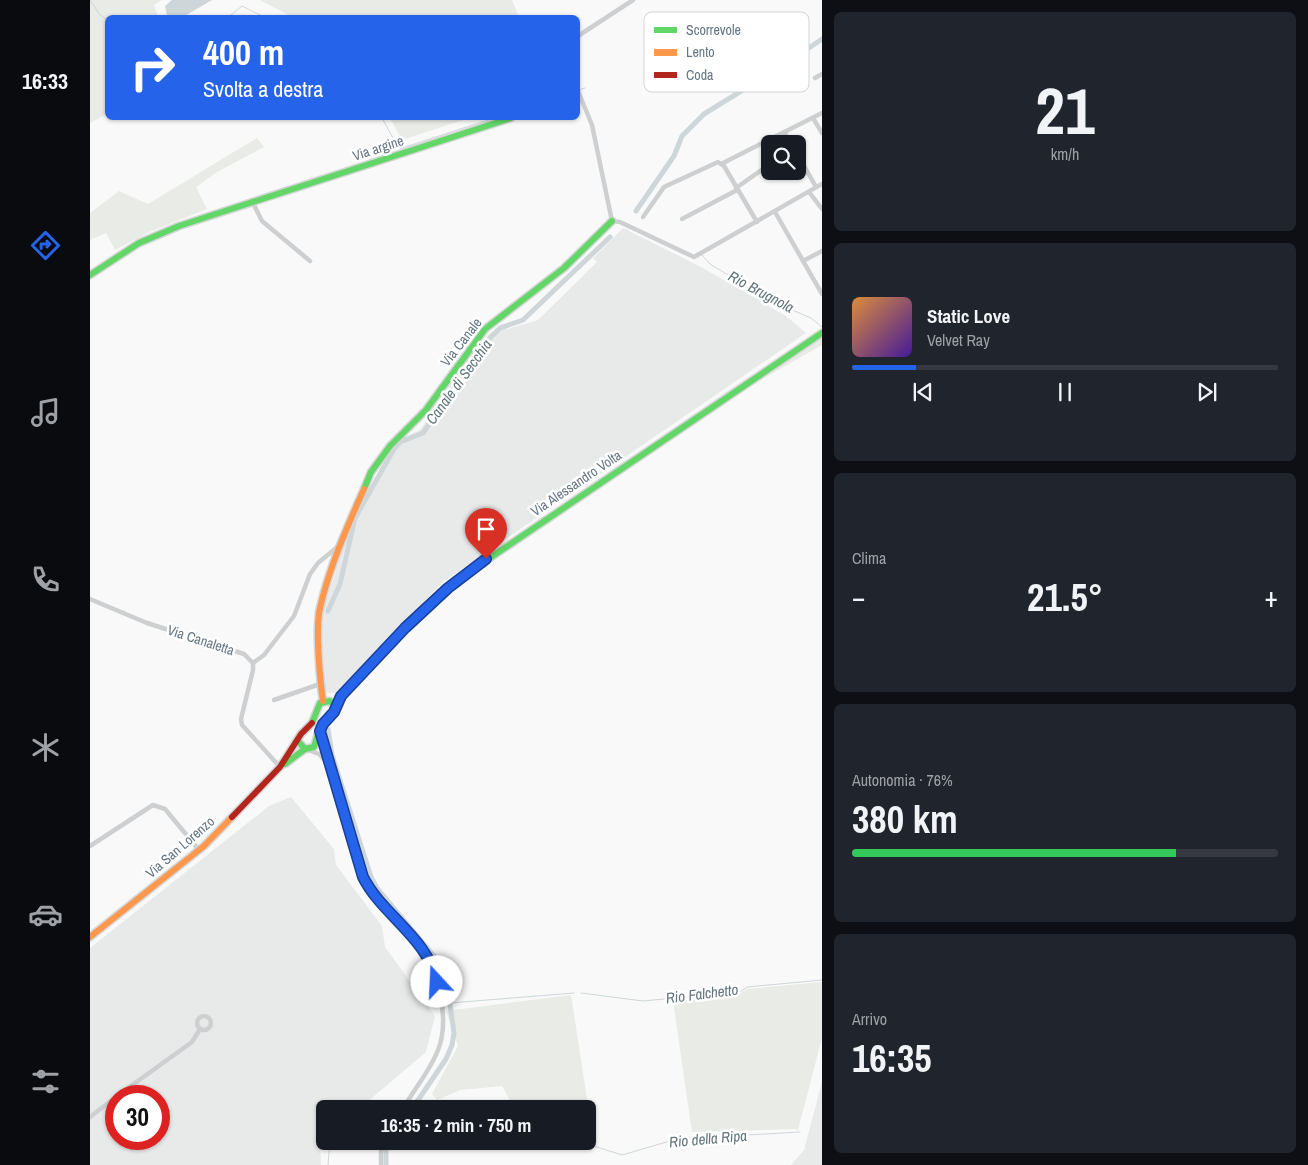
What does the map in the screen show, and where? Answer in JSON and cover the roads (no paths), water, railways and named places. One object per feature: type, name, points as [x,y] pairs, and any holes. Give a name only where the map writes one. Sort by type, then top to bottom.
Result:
[{"type":"main road","name":"Via argine","points":[[90,275],[139,243],[179,226],[505,120]]},
{"type":"main road","name":"Via Canale","points":[[335,709],[326,701],[320,684],[319,610],[355,506],[376,463],[426,410],[481,334],[502,314],[564,268],[612,221]]},
{"type":"main road","name":"Via Alessandro Volta","points":[[341,696],[405,628],[471,570],[819,335]]},
{"type":"main road","points":[[280,767],[312,723],[318,705],[341,696]]},
{"type":"main road","points":[[280,767],[307,749],[314,747],[321,727],[335,709],[341,696]]},
{"type":"main road","points":[[298,741],[307,749]]},
{"type":"main road","name":"Via San Lorenzo","points":[[90,937],[199,850],[280,767]]},
{"type":"street","points":[[580,35],[633,0]]},
{"type":"street","points":[[815,78],[822,74]]},
{"type":"street","points":[[580,99],[592,126],[612,221],[694,257],[822,184]]},
{"type":"street","points":[[643,217],[664,187],[715,163],[722,164],[822,113]]},
{"type":"street","points":[[813,118],[822,133]]},
{"type":"street","points":[[722,164],[757,222]]},
{"type":"street","points":[[806,169],[816,187]]},
{"type":"street","points":[[682,219],[736,189],[761,171]]},
{"type":"street","points":[[809,192],[822,209]]},
{"type":"street","points":[[252,201],[262,221],[310,261]]},
{"type":"street","points":[[775,212],[822,294]]},
{"type":"street","points":[[803,261],[822,251]]},
{"type":"street","points":[[280,767],[247,732],[241,722],[253,677],[253,663],[264,655],[294,616],[310,574],[318,563],[341,544]]},
{"type":"street","name":"Via Canaletta","points":[[90,599],[147,623],[244,654],[253,663]]},
{"type":"street","points":[[274,700],[320,684]]},
{"type":"street","points":[[321,727],[321,739],[328,764],[356,856],[368,886],[424,952],[436,976],[443,1022],[441,1043],[408,1100]]},
{"type":"street","points":[[307,749],[319,754],[328,764]]},
{"type":"street","points":[[90,846],[153,805],[165,809],[199,850]]},
{"type":"street","points":[[132,1085],[192,1042],[200,1029]]},
{"type":"street","points":[[90,1117],[105,1105]]},
{"type":"street","points":[[381,1165],[384,1150]]},
{"type":"waterway","name":"Rio Brugnola","points":[[90,0],[100,15],[105,18]]},
{"type":"waterway","name":"Rio Brugnola","points":[[231,15],[242,6],[260,15]]},
{"type":"waterway","name":"Canale di Secchia","points":[[809,48],[822,39]]},
{"type":"waterway","name":"Rio Brugnola","points":[[580,90],[585,88]]},
{"type":"waterway","name":"Canale di Secchia","points":[[636,211],[674,156],[682,136],[704,114],[740,92]]},
{"type":"waterway","name":"Rio Brugnola","points":[[383,120],[399,149],[488,120]]},
{"type":"waterway","name":"Canale di Secchia","points":[[328,611],[340,584],[355,518],[394,449],[400,442],[423,433],[482,346],[500,328],[523,320],[610,237]]},
{"type":"waterway","name":"Rio Brugnola","points":[[702,255],[710,264],[771,301],[811,318],[822,327]]},
{"type":"waterway","name":"Canale di Secchia","points":[[328,729],[332,755],[371,877],[377,888],[434,956],[443,973],[449,997],[454,1033],[452,1045],[446,1059],[418,1100]]},
{"type":"waterway","name":"Rio Falchetto","points":[[581,993],[643,1001],[740,992],[747,987],[822,980]]},
{"type":"waterway","name":"Rio Falchetto","points":[[450,1003],[574,993]]},
{"type":"waterway","name":"Rio della Ripa","points":[[596,1147],[622,1155],[677,1139],[800,1132]]},
{"type":"waterway","name":"Rio della Ripa","points":[[328,1165],[329,1150]]},
{"type":"waterway","name":"Canale di Secchia","points":[[386,1150],[386,1165]]}]
